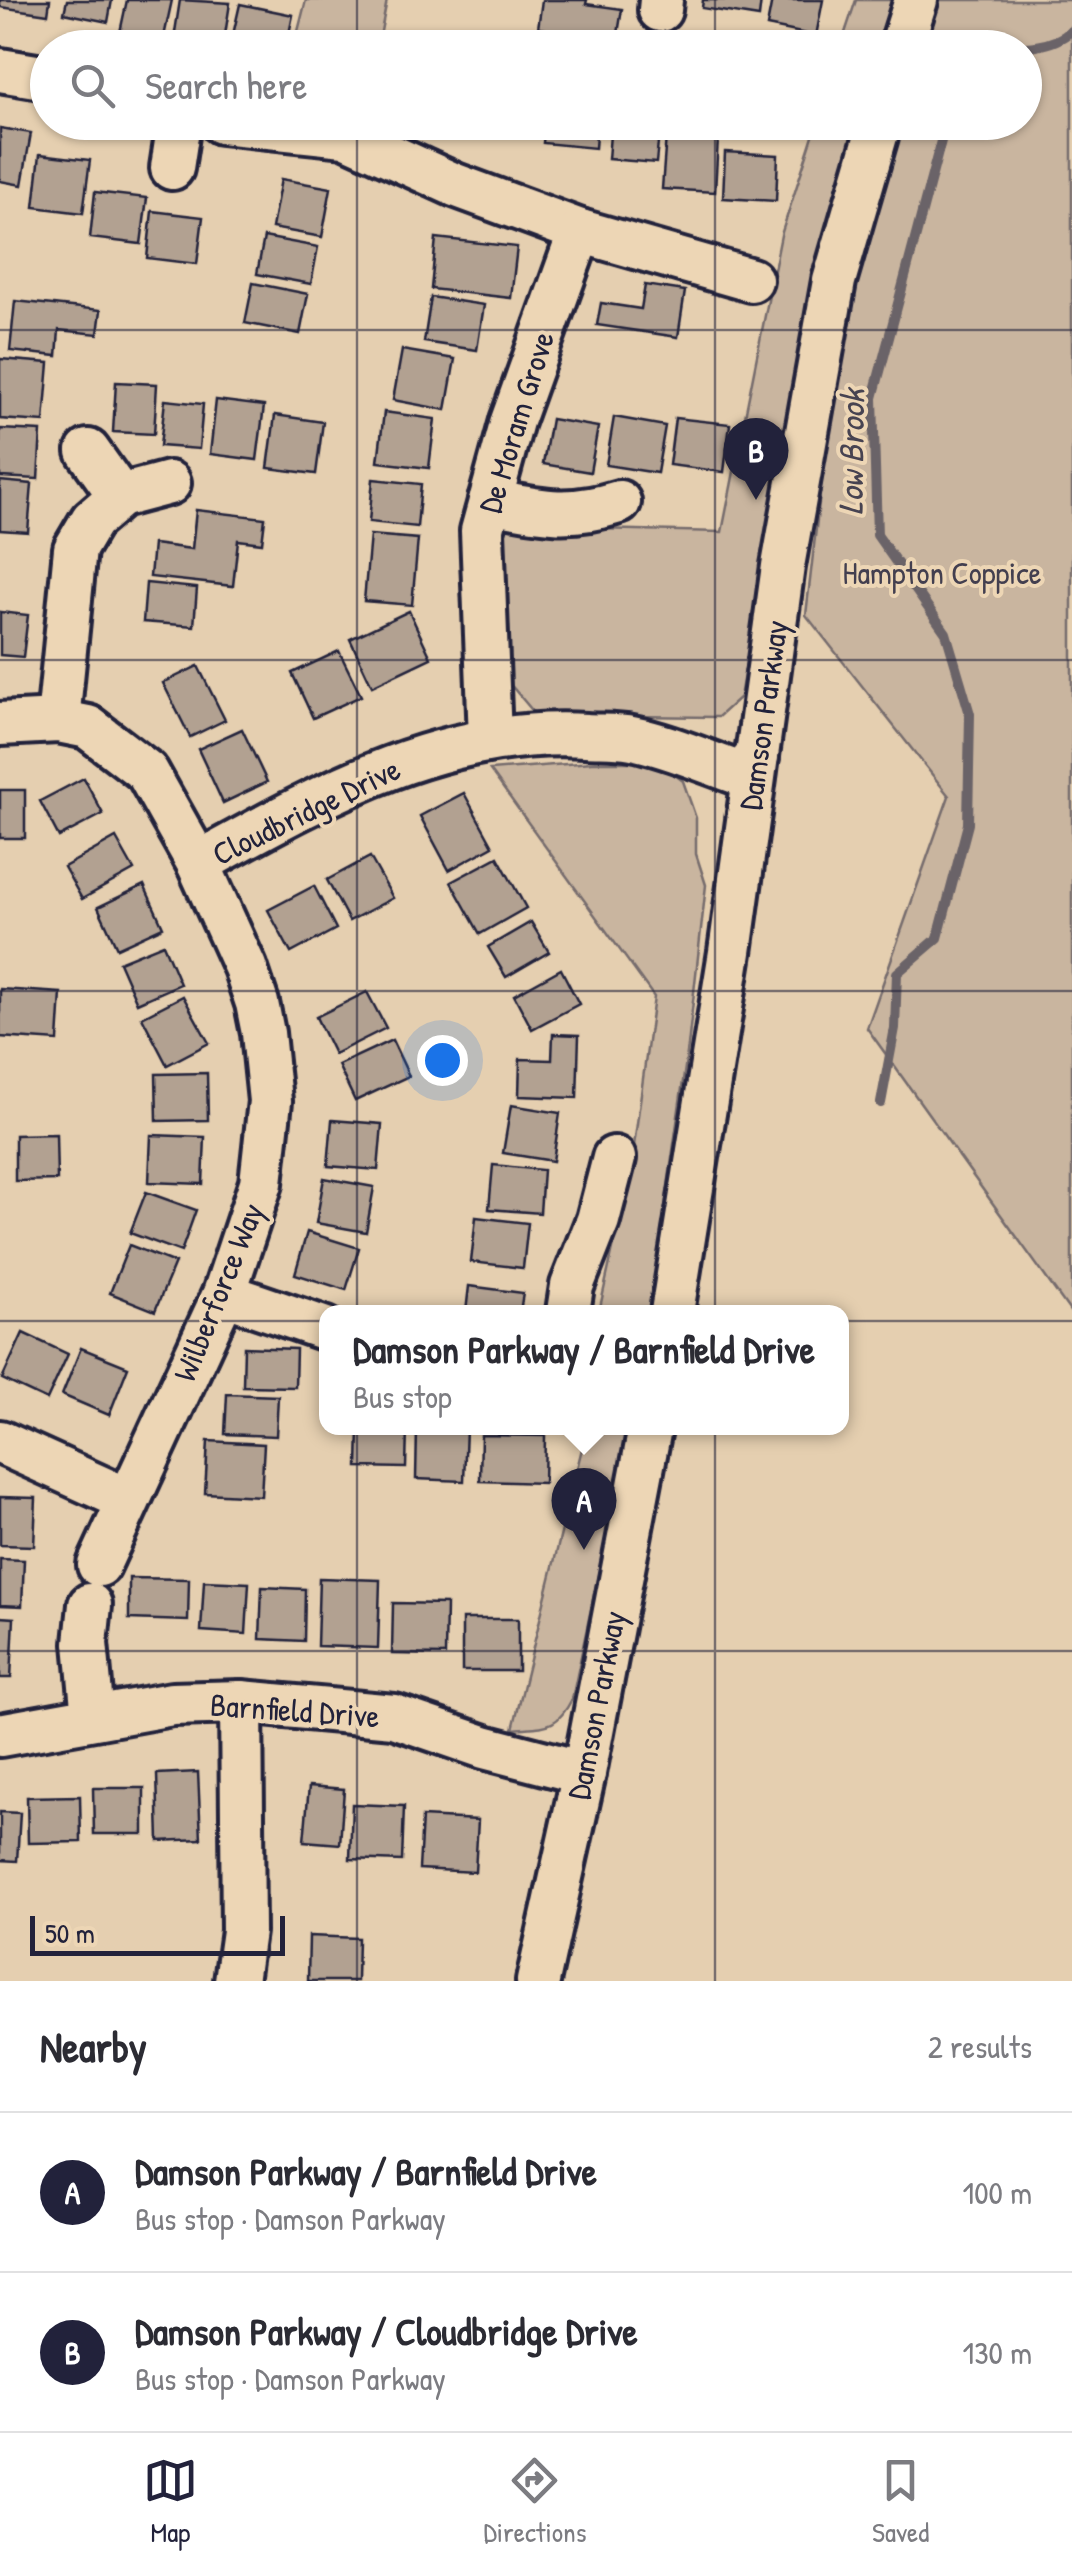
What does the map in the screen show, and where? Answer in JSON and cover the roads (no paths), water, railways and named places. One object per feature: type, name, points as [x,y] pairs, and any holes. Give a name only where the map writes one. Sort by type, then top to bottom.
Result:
[{"type":"street","points":[[907,30],[916,0]]},
{"type":"street","points":[[0,70],[30,75]]},
{"type":"street","points":[[172,168],[176,140]]},
{"type":"street","points":[[356,140],[454,185],[580,230],[751,280]]},
{"type":"street","name":"Damson Parkway","points":[[673,1305],[730,952],[783,566],[834,281],[875,140]]},
{"type":"street","name":"De Moram Grove","points":[[490,738],[482,531],[512,421],[580,230]]},
{"type":"street","points":[[88,451],[120,496]]},
{"type":"street","points":[[58,721],[75,549],[92,520],[120,496],[169,483]]},
{"type":"street","points":[[490,501],[585,513],[619,502]]},
{"type":"street","name":"Wilberforce Way","points":[[0,724],[58,721],[88,726],[146,772],[198,863],[245,966],[257,1002],[270,1100],[261,1183],[224,1294],[128,1500],[95,1585],[86,1643],[92,1717]]},
{"type":"street","name":"Cloudbridge Drive","points":[[198,863],[346,784],[436,751],[490,738],[557,734],[632,738],[741,774],[758,756]]},
{"type":"street","points":[[569,1305],[614,1158]]},
{"type":"street","points":[[224,1294],[319,1327]]},
{"type":"street","name":"Damson Parkway","points":[[538,1981],[584,1773],[649,1435]]},
{"type":"street","points":[[0,1442],[128,1500]]},
{"type":"street","points":[[236,1981],[244,1931],[241,1702]]},
{"type":"street","name":"Barnfield Drive","points":[[0,1735],[172,1704],[241,1702],[394,1716],[584,1773]]},
{"type":"waterway","name":"Low Brook","points":[[1042,45],[1072,30]]},
{"type":"waterway","name":"Low Brook","points":[[881,1103],[895,1028],[897,973],[938,938],[968,824],[970,714],[946,633],[877,535],[873,398],[941,140]]},
{"type":"place","name":"Damson Parkway / Cloudbridge Drive","points":[[756,500]]},
{"type":"place","name":"Damson Parkway / Barnfield Drive","points":[[584,1550]]},
{"type":"park label","name":"Hampton Coppice","points":[[942,572]]}]
